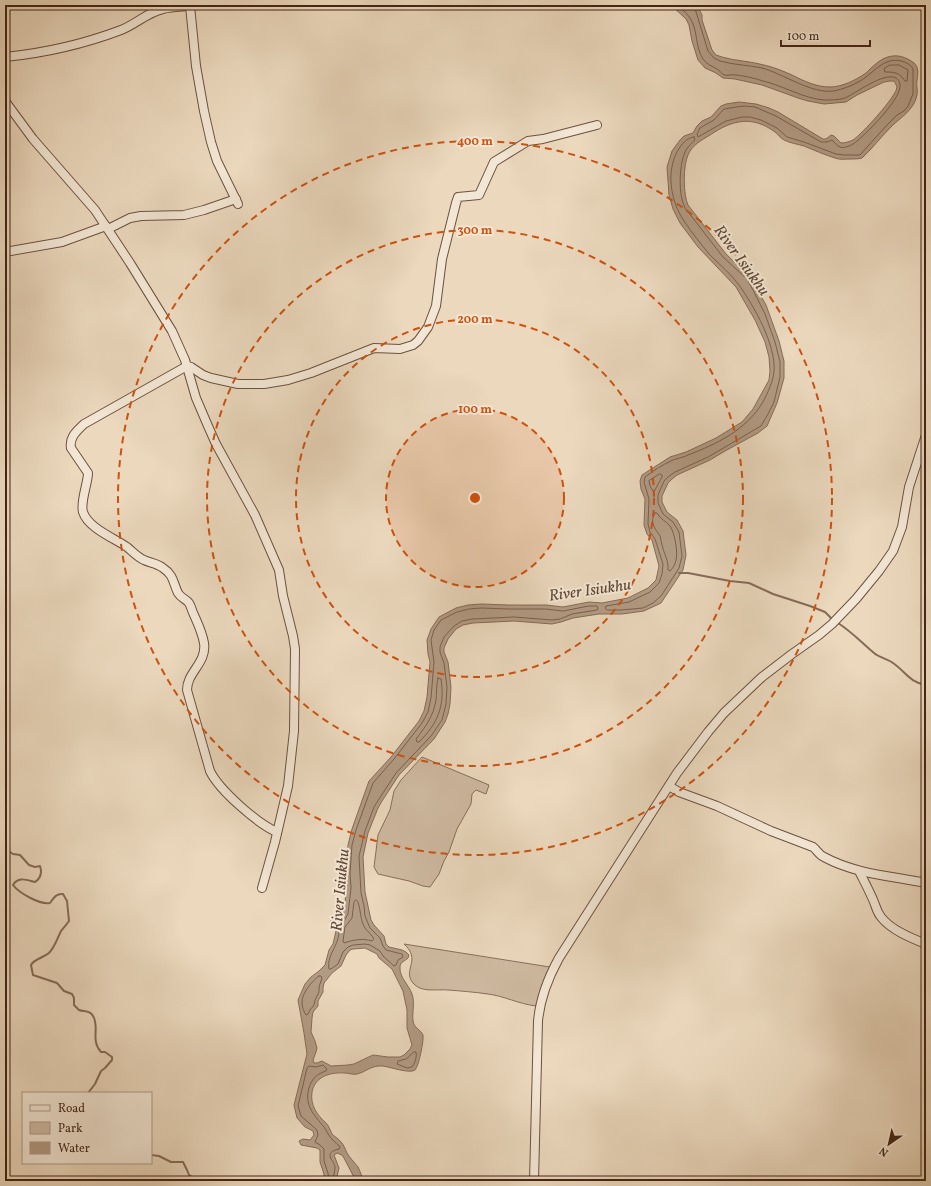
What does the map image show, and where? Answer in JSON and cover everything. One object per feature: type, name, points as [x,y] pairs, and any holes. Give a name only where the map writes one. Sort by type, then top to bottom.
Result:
[{"type":"street","points":[[5,57],[37,53],[93,40],[124,29],[160,9],[193,6],[196,66],[204,112],[217,161],[237,202],[184,215],[141,216],[130,218],[107,228],[62,242],[5,252]]},
{"type":"street","points":[[5,101],[51,161],[95,210],[172,331],[187,366],[196,398],[216,444],[255,515],[279,570],[283,596],[295,649],[294,731],[288,786],[278,832],[262,888]]},
{"type":"street","points":[[278,832],[262,824],[224,790],[212,776],[188,690],[189,680],[201,661],[204,645],[202,632],[190,604],[177,592],[172,577],[164,568],[144,560],[126,546],[102,533],[88,520],[82,510],[88,473],[71,448],[70,444],[72,438],[75,432],[84,424],[187,366],[203,375],[218,380],[238,384],[264,384],[288,380],[311,373],[374,348],[400,349],[413,345],[418,341],[428,327],[436,306],[442,259],[458,197],[479,195],[494,162],[528,142],[597,125]]},
{"type":"street","points":[[534,1181],[536,1046],[539,1008],[543,994],[558,958],[696,746],[724,713],[771,670],[832,624],[856,599],[879,571],[893,551],[902,527],[909,487],[926,435]]},
{"type":"street","points":[[669,786],[679,792],[717,806],[771,831],[812,847],[825,858],[850,869],[926,883]]},
{"type":"street","points":[[859,871],[879,914],[887,924],[896,930],[926,944]]},
{"type":"green space","points":[[422,757],[489,785],[486,794],[476,790],[472,794],[471,804],[457,829],[439,874],[430,887],[378,874],[374,867],[378,835],[390,810],[394,791],[401,780]]},
{"type":"green space","points":[[404,944],[550,967],[542,985],[536,1006],[488,994],[448,990],[429,990],[416,986],[410,978],[409,974],[412,960],[409,950]]},
{"type":"water","points":[[671,5],[697,5],[702,15],[702,20],[712,50],[716,55],[771,67],[820,86],[835,87],[853,81],[885,58],[891,56],[898,56],[908,59],[916,65],[918,73],[915,101],[913,106],[862,158],[837,159],[804,146],[786,141],[767,127],[758,123],[750,122],[734,123],[726,126],[701,141],[690,151],[686,160],[684,173],[684,187],[688,205],[726,254],[750,277],[766,305],[779,341],[784,361],[784,378],[777,403],[767,426],[758,433],[710,460],[677,475],[668,483],[662,496],[662,502],[667,512],[677,520],[683,531],[686,555],[683,570],[661,603],[644,611],[622,614],[599,614],[573,618],[552,624],[514,621],[473,623],[463,625],[456,629],[448,639],[444,652],[448,662],[451,687],[450,704],[445,722],[434,739],[399,775],[382,801],[368,833],[363,857],[365,892],[371,920],[384,936],[386,944],[389,947],[402,950],[409,955],[408,958],[401,964],[400,971],[413,997],[414,1023],[423,1035],[421,1053],[417,1068],[412,1071],[379,1066],[357,1074],[329,1074],[316,1082],[312,1092],[313,1105],[320,1117],[328,1125],[332,1134],[343,1144],[348,1155],[358,1167],[363,1181],[356,1181],[342,1155],[337,1153],[334,1155],[339,1168],[336,1181],[324,1181],[324,1174],[320,1162],[320,1150],[301,1145],[299,1141],[303,1139],[310,1140],[314,1135],[313,1131],[305,1127],[297,1118],[294,1105],[307,1054],[298,1000],[305,984],[325,965],[336,931],[330,922],[332,919],[341,919],[343,915],[347,887],[346,874],[348,845],[369,781],[391,757],[419,721],[424,711],[427,697],[430,662],[427,640],[431,629],[439,617],[456,608],[468,605],[546,605],[563,607],[589,602],[602,603],[628,598],[648,588],[656,580],[659,566],[652,540],[647,534],[644,525],[645,499],[640,481],[642,475],[670,457],[686,452],[716,438],[742,422],[753,409],[769,380],[769,357],[765,342],[755,320],[736,287],[698,247],[680,223],[673,209],[669,195],[667,167],[672,151],[684,136],[693,133],[702,121],[711,117],[721,106],[739,102],[756,104],[769,108],[823,139],[826,139],[831,135],[841,143],[848,142],[857,137],[878,115],[891,98],[897,87],[894,81],[884,82],[846,102],[824,104],[798,98],[762,85],[723,78],[705,68],[698,60],[686,19]],"holes":[[[365,948],[377,954],[379,958],[392,969],[403,991],[407,1010],[407,1028],[412,1045],[410,1049],[400,1057],[373,1055],[354,1064],[348,1065],[331,1066],[322,1061],[314,1063],[313,1060],[317,1048],[311,1032],[312,1018],[313,1012],[318,1006],[318,1001],[323,992],[324,983],[332,973],[341,966],[350,950]]]},
{"type":"waterway","points":[[679,573],[688,573],[749,583],[773,594],[825,612],[832,619]]},
{"type":"waterway","points":[[838,623],[876,655],[889,660],[916,682],[926,685]]},
{"type":"waterway","points":[[5,849],[13,854],[20,855],[29,865],[35,867],[40,866],[41,870],[39,879],[35,882],[23,879],[17,880],[13,885],[16,888],[30,898],[41,902],[50,903],[58,894],[63,894],[67,901],[69,921],[61,931],[51,951],[47,955],[34,961],[31,965],[33,975],[57,983],[64,991],[72,994],[74,998],[74,1005],[79,1010],[92,1014],[96,1025],[96,1043],[101,1052],[105,1052],[112,1057],[112,1060],[101,1071],[95,1084],[89,1092]]},
{"type":"waterway","points":[[152,1155],[159,1156],[171,1162],[183,1162],[189,1175],[192,1177],[212,1178],[214,1181]]},
{"type":"water label","name":"River Isiukhu","points":[[741,261]]},
{"type":"water label","name":"River Isiukhu","points":[[590,591]]},
{"type":"water label","name":"River Isiukhu","points":[[341,890]]}]
